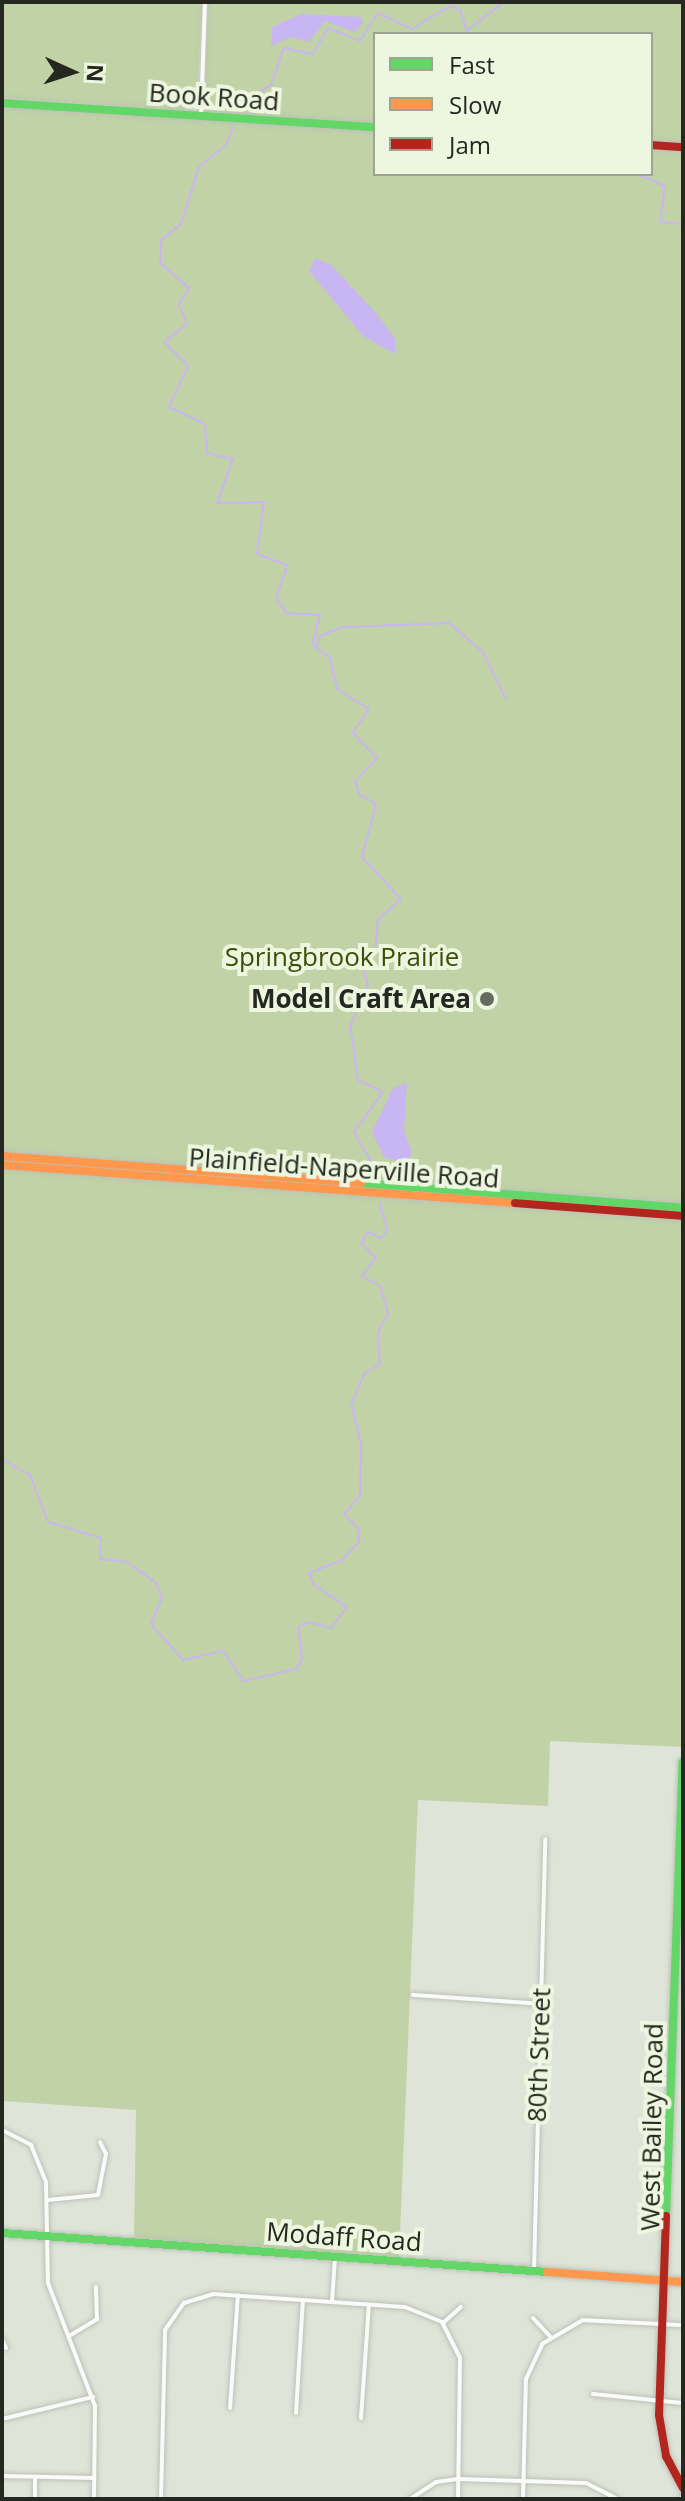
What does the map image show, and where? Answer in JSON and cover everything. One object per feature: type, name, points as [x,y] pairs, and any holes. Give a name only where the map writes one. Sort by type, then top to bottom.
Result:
[{"type":"street","points":[[201,116],[205,2]]},
{"type":"street","name":"Book Road","points":[[2,103],[373,127]]},
{"type":"street","points":[[653,145],[683,147]]},
{"type":"street","name":"Plainfield-Naperville Road","points":[[2,1156],[683,1208]]},
{"type":"street","name":"Plainfield-Naperville Road","points":[[2,1165],[683,1216]]},
{"type":"street","name":"West Bailey Road","points":[[683,1762],[679,1980],[668,2281],[660,2402],[664,2449],[683,2488]]},
{"type":"street","name":"80th Street","points":[[534,2271],[545,1839]]},
{"type":"street","points":[[413,1995],[541,2004]]},
{"type":"street","points":[[2,2130],[31,2145],[48,2200],[48,2283],[93,2397],[94,2499]]},
{"type":"street","points":[[48,2200],[98,2195],[106,2154],[100,2142]]},
{"type":"street","name":"Modaff Road","points":[[2,2233],[683,2282]]},
{"type":"street","points":[[332,2302],[335,2257]]},
{"type":"street","points":[[69,2336],[99,2316],[96,2287]]},
{"type":"street","points":[[230,2408],[238,2295]]},
{"type":"street","points":[[161,2499],[168,2323],[195,2298],[238,2295],[418,2309],[443,2323],[460,2358],[458,2499]]},
{"type":"street","points":[[296,2413],[303,2300]]},
{"type":"street","points":[[361,2418],[369,2305]]},
{"type":"street","points":[[443,2323],[461,2307]]},
{"type":"street","points":[[533,2318],[550,2336]]},
{"type":"street","points":[[523,2499],[526,2379],[550,2336],[583,2320],[683,2325]]},
{"type":"street","points":[[2,2339],[6,2348]]},
{"type":"street","points":[[593,2394],[683,2403]]},
{"type":"street","points":[[2,2419],[93,2397]]},
{"type":"street","points":[[2,2476],[94,2478]]},
{"type":"street","points":[[35,2476],[35,2499]]},
{"type":"street","points":[[410,2499],[458,2479],[586,2483],[617,2499]]},
{"type":"green space","points":[[2,2],[202,2],[197,103],[183,110],[2,98]]},
{"type":"green space","name":"Springbrook Prairie","points":[[208,2],[683,2],[683,1747],[550,1741],[548,1806],[418,1800],[399,2258],[134,2238],[136,2110],[2,2101],[2,105],[204,120]]},
{"type":"shaded area","points":[[302,14],[361,17],[363,23],[354,32],[325,21],[309,42],[291,37],[271,46],[272,27]]},
{"type":"shaded area","points":[[315,258],[331,265],[376,313],[395,339],[395,354],[363,336],[309,271]]},
{"type":"shaded area","points":[[407,1083],[404,1130],[412,1154],[403,1163],[384,1157],[372,1132],[393,1088]]},
{"type":"waterway","points":[[466,31],[504,2]]},
{"type":"waterway","points":[[235,107],[271,85],[284,48],[313,54],[328,28],[360,41],[378,13],[412,29],[450,6],[461,11],[466,32]]},
{"type":"waterway","points":[[233,127],[226,145],[199,167],[181,224],[161,240],[160,263],[189,288],[179,304],[187,324],[164,342],[188,366],[169,407],[205,424],[207,453],[233,459],[217,503],[264,502],[257,554],[287,565],[276,598],[286,613],[320,615],[312,644],[330,658],[337,689],[369,709],[353,733],[377,758],[355,781],[359,794],[376,804],[362,857],[401,899],[378,919],[375,951],[361,963],[368,985],[350,1026],[358,1080],[383,1092],[354,1132],[374,1166]]},
{"type":"waterway","points":[[642,176],[665,186],[660,222],[683,224]]},
{"type":"waterway","points":[[317,647],[318,637],[343,627],[449,623],[483,652],[506,699]]},
{"type":"waterway","points":[[2,1459],[30,1475],[48,1522],[101,1538],[100,1559],[127,1562],[156,1583],[162,1598],[151,1624],[183,1660],[223,1651],[244,1681],[296,1669],[302,1659],[298,1628],[308,1622],[331,1628],[347,1607],[314,1585],[309,1573],[341,1561],[359,1542],[358,1528],[344,1514],[360,1496],[361,1444],[351,1405],[364,1374],[380,1364],[378,1332],[388,1314],[381,1287],[362,1276],[376,1258],[361,1243],[368,1232],[381,1238],[387,1231],[380,1203]]},
{"type":"traffic: fast","points":[[2,103],[373,127]]},
{"type":"traffic: fast","points":[[361,1183],[683,1208]]},
{"type":"traffic: fast","points":[[666,2216],[683,1762]]},
{"type":"traffic: fast","points":[[2,2233],[547,2272]]},
{"type":"traffic: slow","points":[[2,1156],[361,1183]]},
{"type":"traffic: slow","points":[[2,1165],[515,1203]]},
{"type":"traffic: slow","points":[[547,2272],[683,2282]]},
{"type":"traffic: jam","points":[[653,145],[683,147]]},
{"type":"traffic: jam","points":[[515,1203],[683,1216]]},
{"type":"traffic: jam","points":[[666,2216],[659,2415],[666,2456],[683,2488]]},
{"type":"place","name":"Model Craft Area","points":[[487,999]]}]
